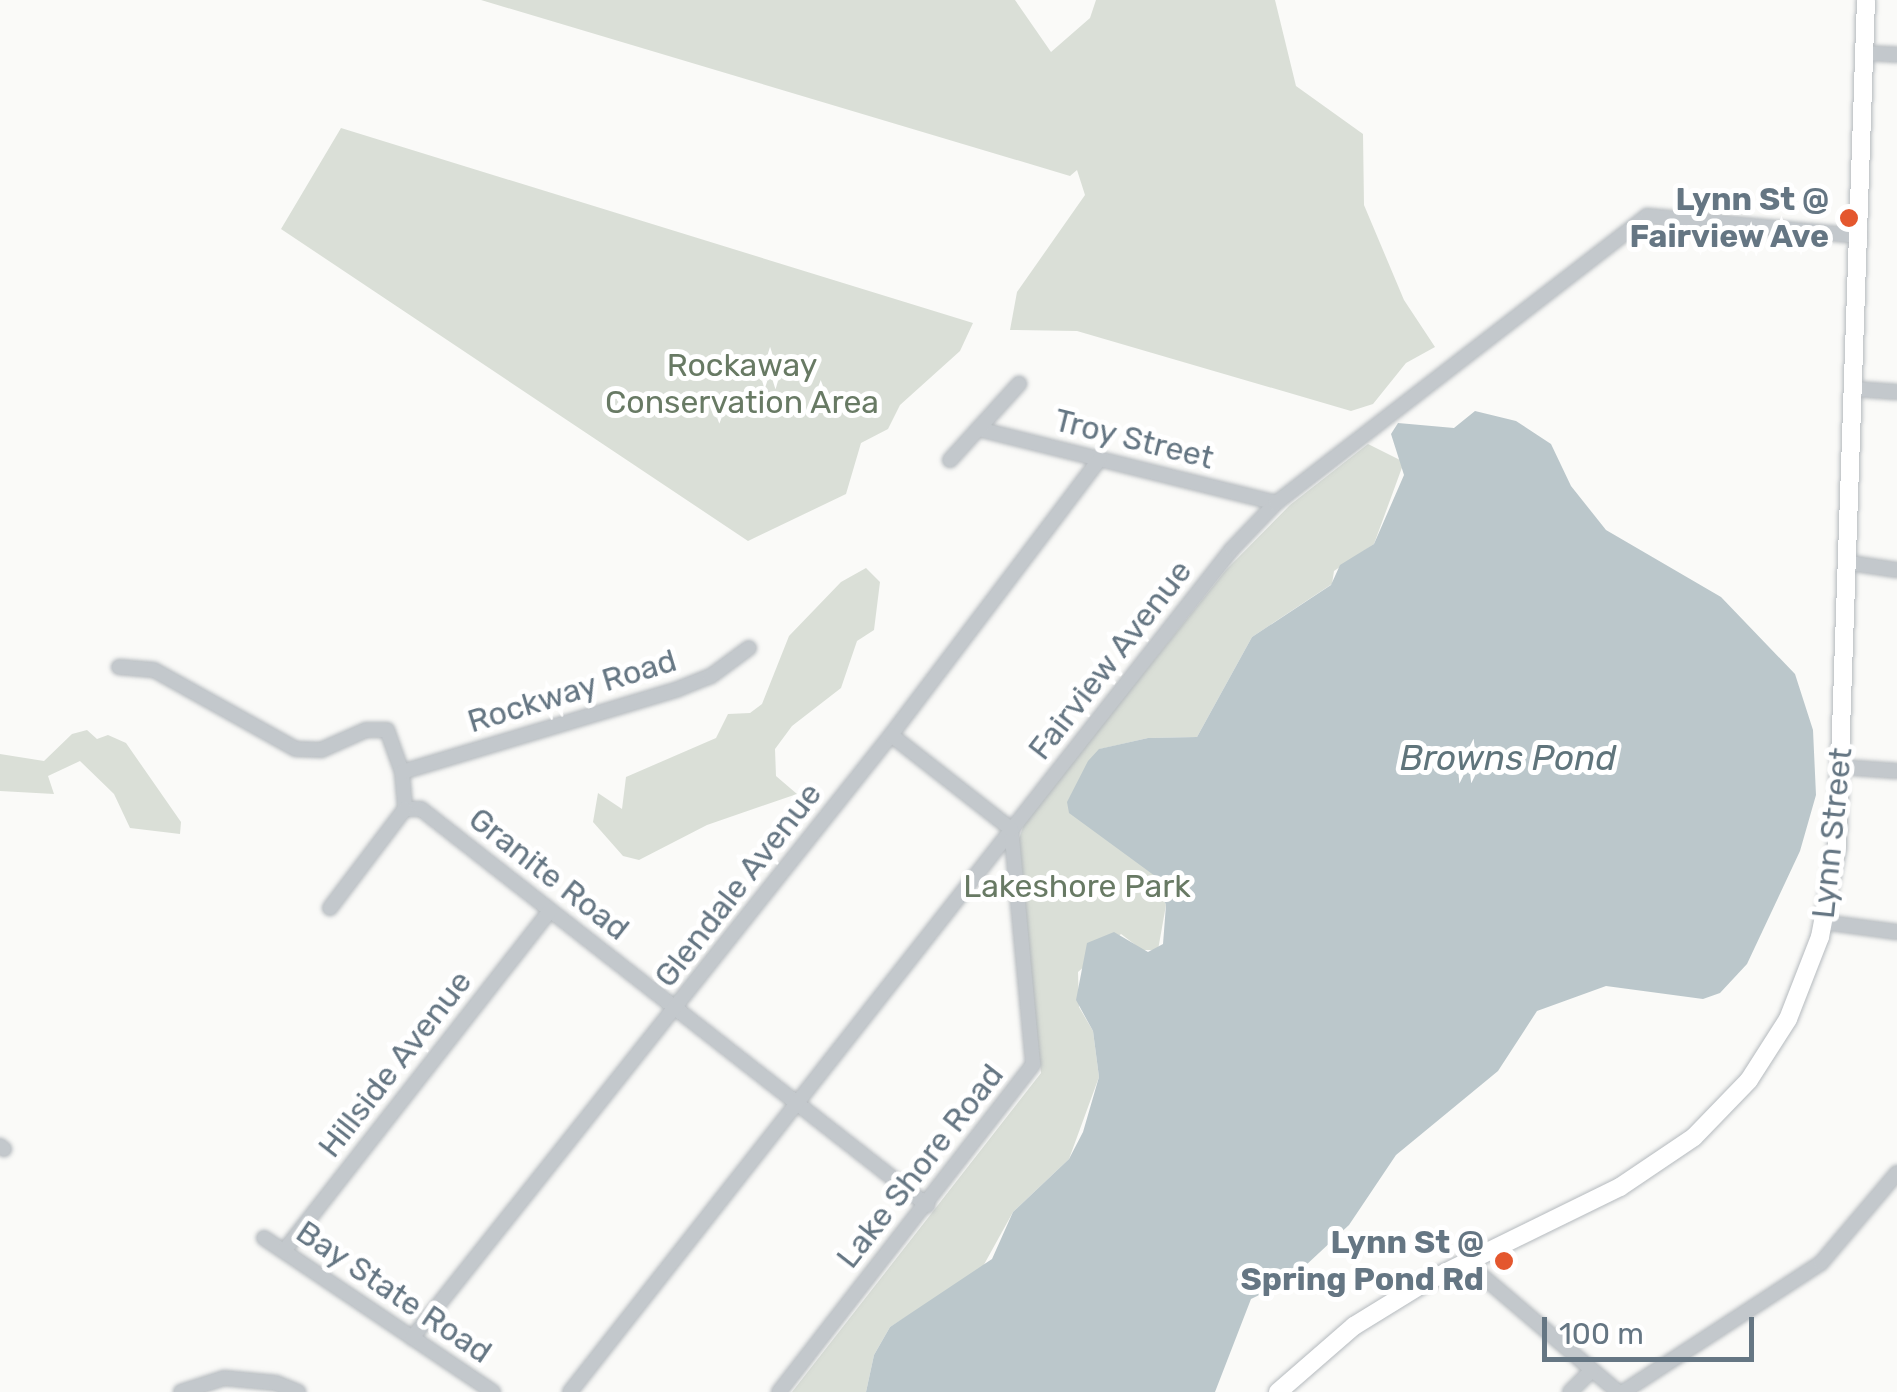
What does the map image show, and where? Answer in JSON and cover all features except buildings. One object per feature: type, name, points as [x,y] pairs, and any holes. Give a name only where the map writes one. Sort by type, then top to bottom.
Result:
[{"type":"main road","name":"Lynn Street","points":[[1278,1392],[1354,1326],[1467,1263],[1620,1187],[1694,1136],[1749,1080],[1785,1023],[1823,922],[1841,766],[1866,0]]},
{"type":"street","points":[[1864,53],[1897,56]]},
{"type":"street","name":"Fairview Avenue","points":[[570,1392],[1232,548],[1276,503],[1648,216],[1860,236]]},
{"type":"street","points":[[950,460],[1020,384]]},
{"type":"street","points":[[1856,389],[1897,392]]},
{"type":"street","name":"Troy Street","points":[[978,429],[1276,503]]},
{"type":"street","name":"Glendale Avenue","points":[[412,1338],[676,1009],[1100,459]]},
{"type":"street","points":[[1850,563],[1897,570]]},
{"type":"street","name":"Rockway Road","points":[[402,772],[678,689],[711,676],[749,648]]},
{"type":"street","points":[[119,667],[154,670],[284,744],[310,750],[377,728],[392,737],[402,772],[405,808],[330,908]]},
{"type":"street","points":[[890,735],[1010,830]]},
{"type":"street","points":[[1841,766],[1897,772]]},
{"type":"street","name":"Granite Road","points":[[405,808],[421,808],[927,1205]]},
{"type":"street","name":"Lake Shore Road","points":[[780,1392],[1033,1064],[1010,830]]},
{"type":"street","name":"Hillside Avenue","points":[[284,1252],[550,910]]},
{"type":"street","points":[[1823,922],[1897,932]]},
{"type":"street","points":[[1467,1263],[1592,1372],[1621,1392],[1821,1262],[1897,1173]]},
{"type":"street","name":"Bay State Road","points":[[264,1238],[493,1392]]},
{"type":"street","points":[[1570,1392],[1592,1372]]},
{"type":"street","points":[[181,1392],[224,1378],[250,1378],[298,1392]]},
{"type":"green space","points":[[481,0],[1015,0],[1051,52],[1090,18],[1096,0],[1275,0],[1296,86],[1363,134],[1364,205],[1404,300],[1435,347],[1406,363],[1373,404],[1351,411],[1077,331],[1010,330],[1017,292],[1085,195],[1077,170],[1070,176]]},
{"type":"green space","name":"Rockaway Conservation Area","points":[[341,128],[973,323],[960,351],[900,405],[888,429],[861,443],[846,494],[748,541],[281,229]]},
{"type":"green space","name":"Lakeshore Park","points":[[1368,444],[1404,462],[1374,544],[1334,571],[1332,584],[1252,637],[1197,737],[1148,738],[1100,749],[1070,813],[1155,876],[1166,905],[1158,950],[1142,950],[1121,934],[1078,972],[1079,1007],[1093,1031],[1099,1077],[1069,1159],[1013,1212],[981,1270],[890,1327],[874,1355],[866,1392],[792,1392],[1041,1073],[1021,894],[1018,842],[1025,821],[1226,570],[1290,505]]},
{"type":"green space","points":[[866,568],[880,582],[874,630],[857,641],[841,688],[792,726],[775,749],[776,776],[797,794],[707,825],[639,860],[623,856],[593,822],[598,793],[622,809],[626,777],[716,738],[728,714],[750,713],[762,704],[789,636],[841,582]]},
{"type":"green space","points":[[87,730],[97,739],[108,735],[126,743],[181,822],[180,834],[130,828],[114,794],[80,761],[48,776],[54,794],[0,791],[0,754],[44,761],[72,734]]},
{"type":"water","name":"Browns Pond","points":[[1475,411],[1516,421],[1551,444],[1571,486],[1606,530],[1721,597],[1795,674],[1813,730],[1816,795],[1800,851],[1747,964],[1720,993],[1703,999],[1606,986],[1537,1011],[1498,1071],[1396,1155],[1349,1225],[1290,1280],[1251,1299],[1215,1392],[866,1392],[874,1355],[890,1327],[992,1259],[1013,1212],[1069,1159],[1083,1132],[1099,1077],[1093,1031],[1076,1000],[1087,943],[1114,932],[1148,952],[1163,944],[1166,905],[1155,876],[1069,813],[1067,802],[1088,761],[1099,749],[1148,738],[1197,737],[1252,637],[1331,585],[1340,565],[1374,544],[1404,475],[1391,434],[1398,423],[1454,428]]},
{"type":"place","name":"Lynn St @ Fairview Ave","points":[[1849,218]]},
{"type":"place","name":"Lynn St @ Spring Pond Rd","points":[[1504,1261]]}]
